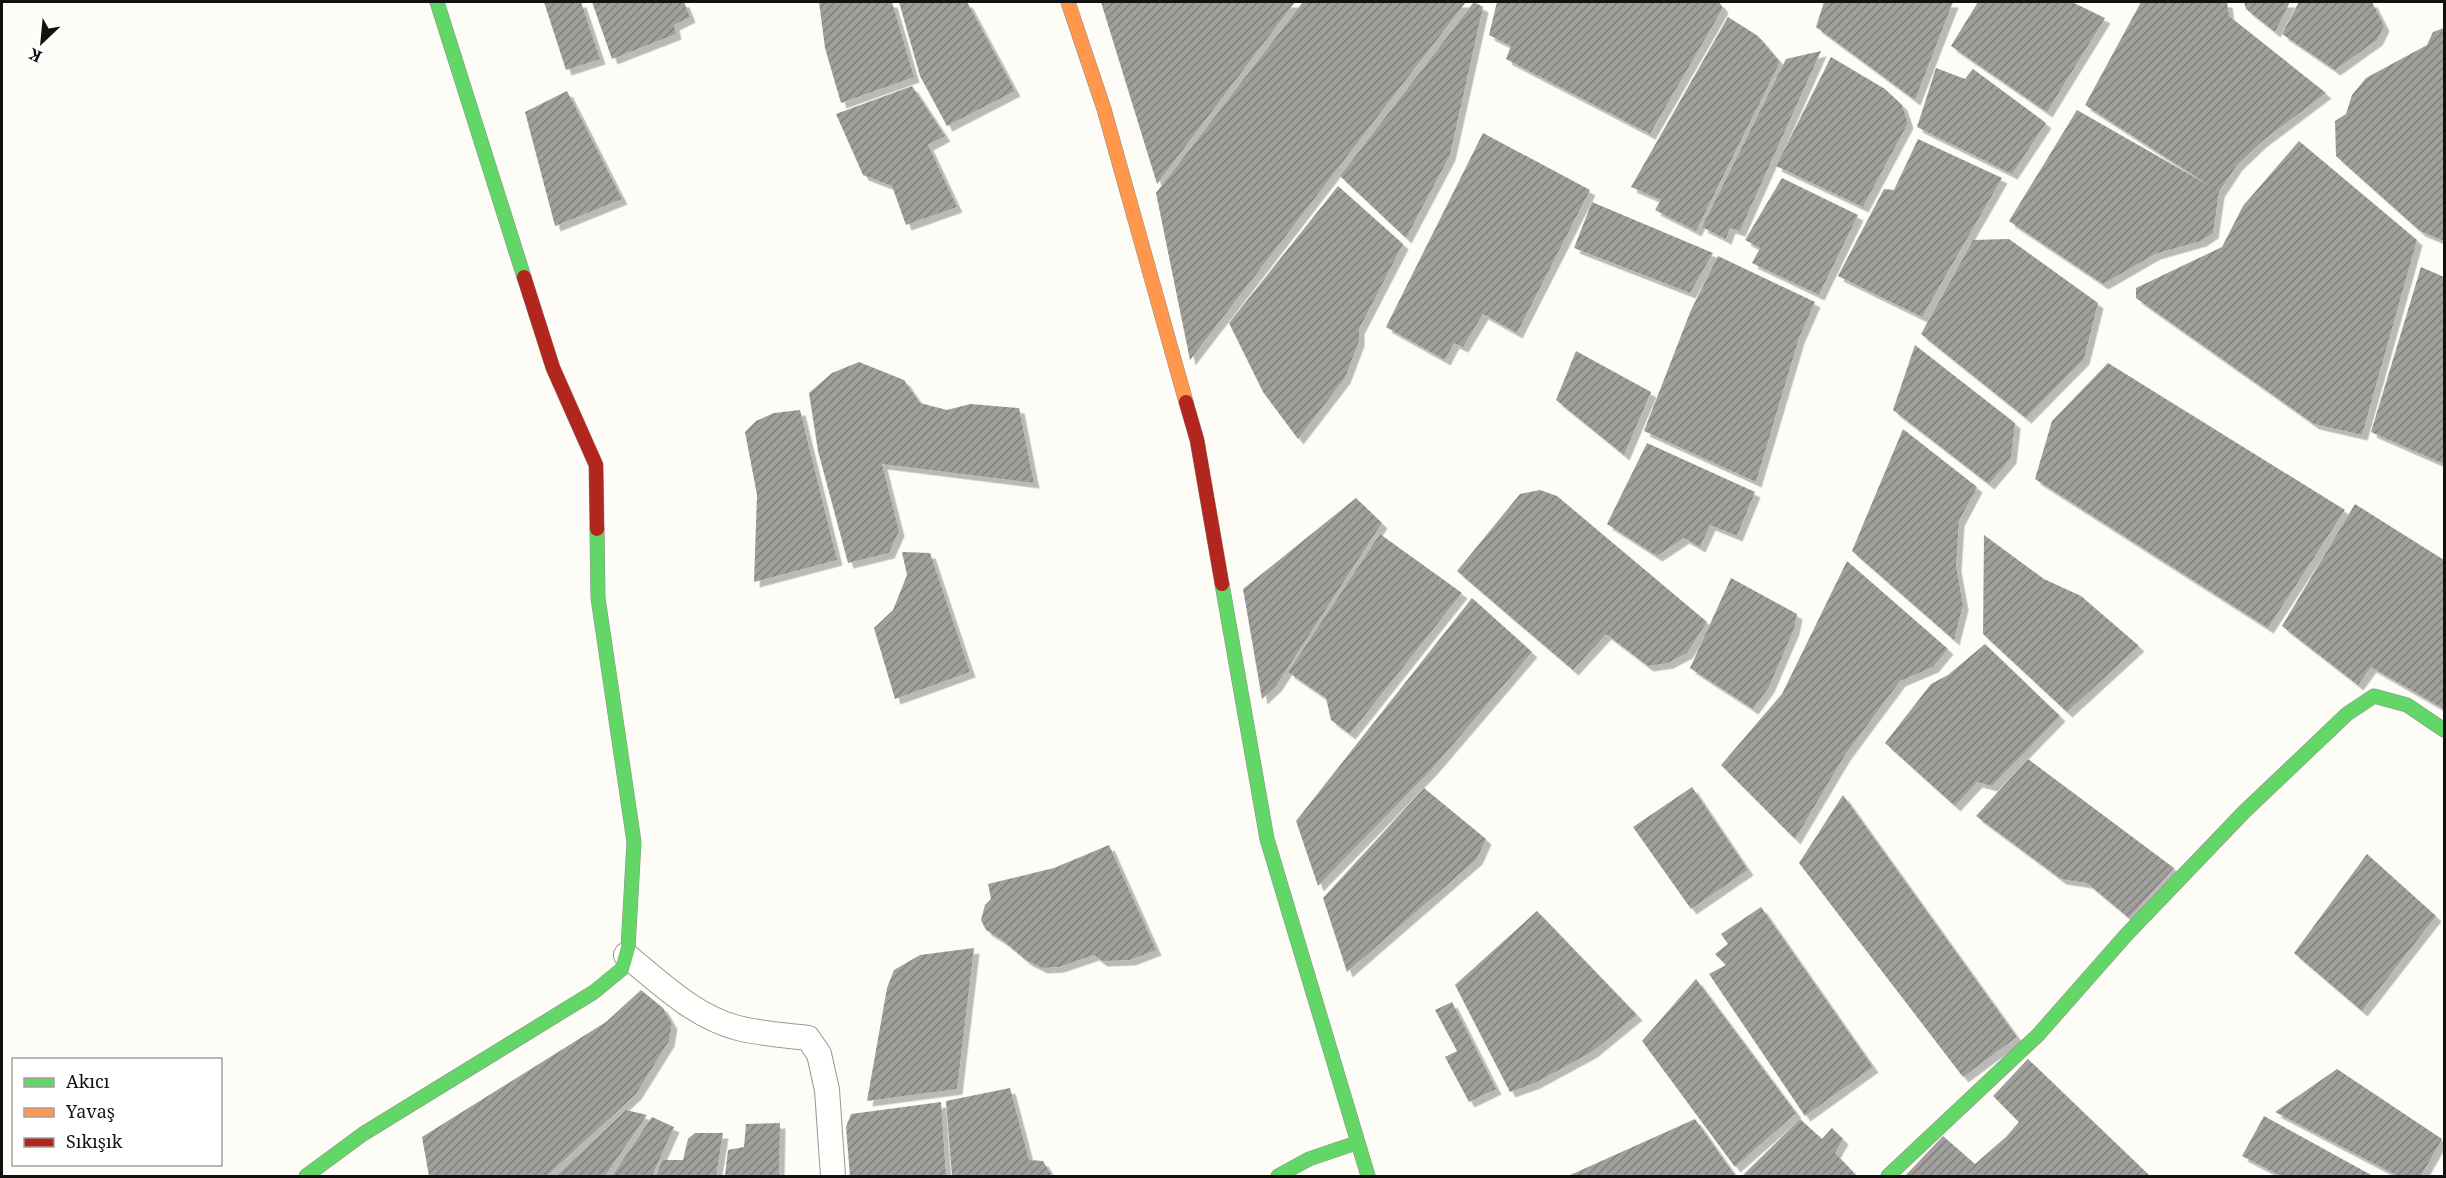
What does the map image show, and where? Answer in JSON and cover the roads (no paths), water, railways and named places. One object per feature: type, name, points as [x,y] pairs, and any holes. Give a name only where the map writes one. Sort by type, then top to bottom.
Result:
[{"type":"street","points":[[306,1176],[363,1134],[594,992],[622,969],[626,955],[634,842],[598,598],[596,465],[553,368],[437,2]]},
{"type":"street","points":[[1068,2],[1104,109],[1197,440],[1267,839],[1356,1143],[1368,1176]]},
{"type":"street","points":[[1888,1176],[2038,1035],[2127,934],[2244,812],[2347,714],[2374,696],[2408,705],[2445,730]]},
{"type":"street","points":[[626,955],[682,1001],[711,1018],[738,1028],[808,1038],[819,1054],[827,1090],[833,1176]]},
{"type":"street","points":[[1278,1176],[1308,1159],[1356,1143]]}]
